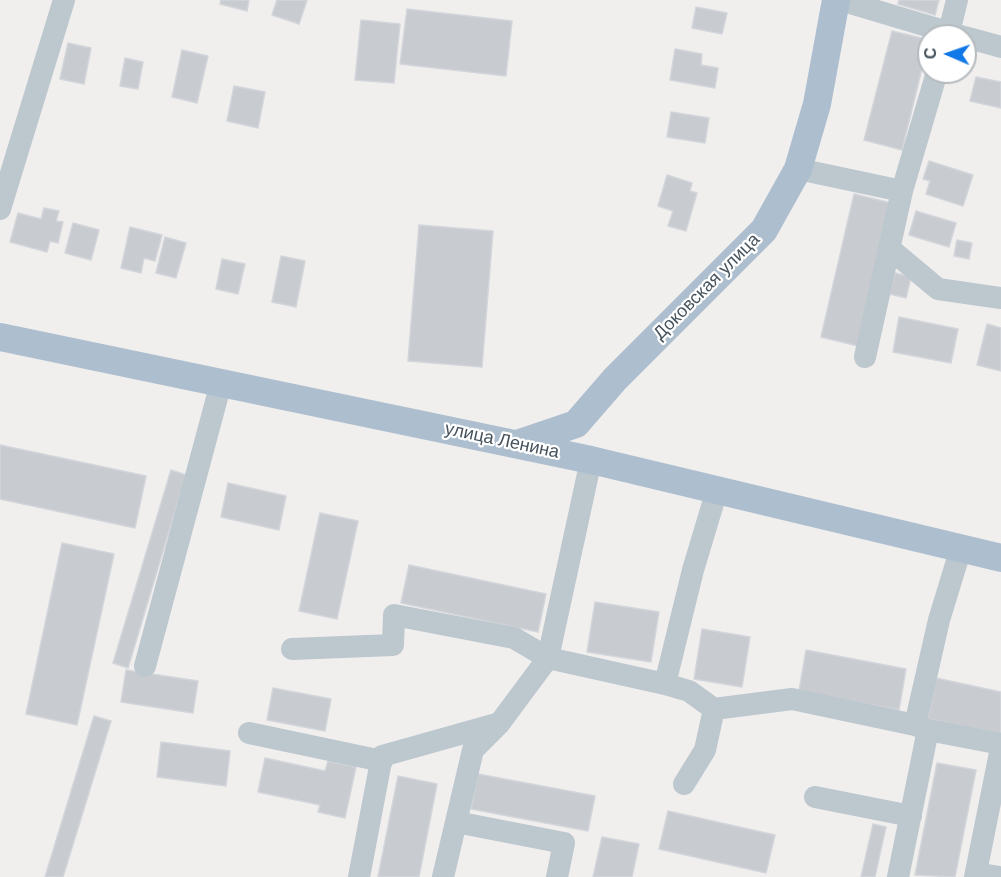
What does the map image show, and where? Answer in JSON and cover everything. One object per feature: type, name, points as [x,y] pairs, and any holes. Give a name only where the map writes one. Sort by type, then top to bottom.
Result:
[{"type":"main road","name":"Доковская улица","points":[[517,444],[576,424],[615,379],[764,230],[798,169],[818,104],[838,0]]},
{"type":"main road","name":"улица Ленина","points":[[0,337],[591,460],[1001,558]]},
{"type":"street","points":[[0,209],[64,0]]},
{"type":"street","points":[[838,0],[917,24]]},
{"type":"street","points":[[956,24],[957,0]]},
{"type":"street","points":[[977,41],[1001,46]]},
{"type":"street","points":[[866,357],[902,191],[933,84]]},
{"type":"street","points":[[798,169],[902,191]]},
{"type":"street","points":[[889,248],[938,289],[1001,298]]},
{"type":"street","points":[[145,666],[220,383]]},
{"type":"street","points":[[443,877],[473,750],[499,724],[548,658],[591,460]]},
{"type":"street","points":[[665,684],[693,570],[717,490]]},
{"type":"street","points":[[898,877],[911,816],[939,620],[961,548]]},
{"type":"street","points":[[292,648],[393,645],[394,615],[514,638],[548,658],[689,691],[714,709],[792,699],[1001,746],[976,875],[999,877]]},
{"type":"street","points":[[684,784],[705,750],[714,709]]},
{"type":"street","points":[[359,877],[382,756],[499,724]]},
{"type":"street","points":[[249,733],[382,761]]},
{"type":"street","points":[[815,797],[911,816]]},
{"type":"street","points":[[456,822],[564,843],[557,877]]},
{"type":"building","points":[[221,0],[249,0],[247,11],[220,4]]},
{"type":"building","points":[[277,0],[307,0],[299,24],[272,15]]},
{"type":"building","points":[[899,0],[939,0],[935,15],[898,4]]},
{"type":"building","points":[[696,7],[727,13],[722,34],[692,28]]},
{"type":"building","points":[[407,9],[512,21],[506,76],[400,64]]},
{"type":"building","points":[[361,20],[400,24],[394,83],[355,80]]},
{"type":"building","points":[[892,31],[917,37],[918,84],[902,150],[864,140]]},
{"type":"building","points":[[68,43],[91,48],[84,84],[60,79]]},
{"type":"building","points":[[675,49],[702,54],[701,65],[718,68],[715,88],[670,80]]},
{"type":"building","points":[[182,50],[208,56],[197,103],[172,97]]},
{"type":"building","points":[[125,58],[143,62],[138,89],[120,86]]},
{"type":"building","points":[[977,77],[1001,82],[1001,108],[970,101],[974,84],[977,84]]},
{"type":"building","points":[[234,86],[265,92],[258,128],[227,121]]},
{"type":"building","points":[[671,112],[709,118],[705,143],[667,137]]},
{"type":"building","points":[[929,161],[973,175],[963,206],[926,194],[930,181],[923,179]]},
{"type":"building","points":[[667,175],[692,183],[690,191],[697,193],[686,231],[668,226],[673,211],[658,206]]},
{"type":"building","points":[[854,194],[891,203],[858,346],[821,337]]},
{"type":"building","points":[[44,208],[59,211],[56,221],[63,222],[58,243],[50,241],[47,252],[10,242],[18,213],[41,219]]},
{"type":"building","points":[[916,211],[956,223],[949,247],[909,235]]},
{"type":"building","points":[[73,223],[99,230],[91,260],[65,253]]},
{"type":"building","points":[[419,225],[493,231],[482,367],[408,361]]},
{"type":"building","points":[[130,227],[162,235],[155,261],[144,258],[141,273],[121,268]]},
{"type":"building","points":[[165,237],[186,243],[176,278],[156,273]]},
{"type":"building","points":[[957,240],[972,243],[969,259],[954,256]]},
{"type":"building","points":[[281,256],[305,261],[296,307],[272,302]]},
{"type":"building","points":[[222,259],[245,264],[238,294],[216,289]]},
{"type":"building","points":[[895,273],[911,277],[906,298],[890,294]]},
{"type":"building","points":[[899,317],[958,329],[951,363],[893,352]]},
{"type":"building","points":[[987,324],[1001,328],[1001,371],[977,365]]},
{"type":"building","points":[[0,445],[146,476],[135,528],[0,499]]},
{"type":"building","points":[[171,470],[186,475],[128,668],[113,663]]},
{"type":"building","points":[[228,483],[286,496],[279,530],[221,517]]},
{"type":"building","points":[[320,513],[358,521],[337,619],[299,611]]},
{"type":"building","points":[[62,543],[114,554],[77,725],[26,714]]},
{"type":"building","points":[[409,565],[546,594],[538,632],[401,603]]},
{"type":"building","points":[[595,602],[659,612],[651,662],[587,652]]},
{"type":"building","points":[[702,629],[750,637],[742,687],[694,679]]},
{"type":"building","points":[[806,650],[906,669],[899,710],[799,691]]},
{"type":"building","points":[[126,670],[198,681],[193,713],[121,702]]},
{"type":"building","points":[[936,678],[1001,692],[1001,734],[928,719]]},
{"type":"building","points":[[273,688],[331,699],[325,731],[267,720]]},
{"type":"building","points":[[94,716],[111,721],[63,877],[45,877]]},
{"type":"building","points":[[161,742],[230,751],[226,786],[157,777]]},
{"type":"building","points":[[265,758],[325,771],[328,761],[356,767],[345,818],[318,812],[320,805],[258,792]]},
{"type":"building","points":[[937,763],[976,770],[955,877],[915,875]]},
{"type":"building","points":[[478,774],[595,796],[588,831],[471,809]]},
{"type":"building","points":[[398,776],[437,784],[419,877],[378,877]]},
{"type":"building","points":[[668,811],[775,835],[766,873],[659,849]]},
{"type":"building","points":[[873,824],[886,827],[875,877],[861,877]]},
{"type":"building","points":[[602,837],[639,844],[632,877],[593,877]]}]
